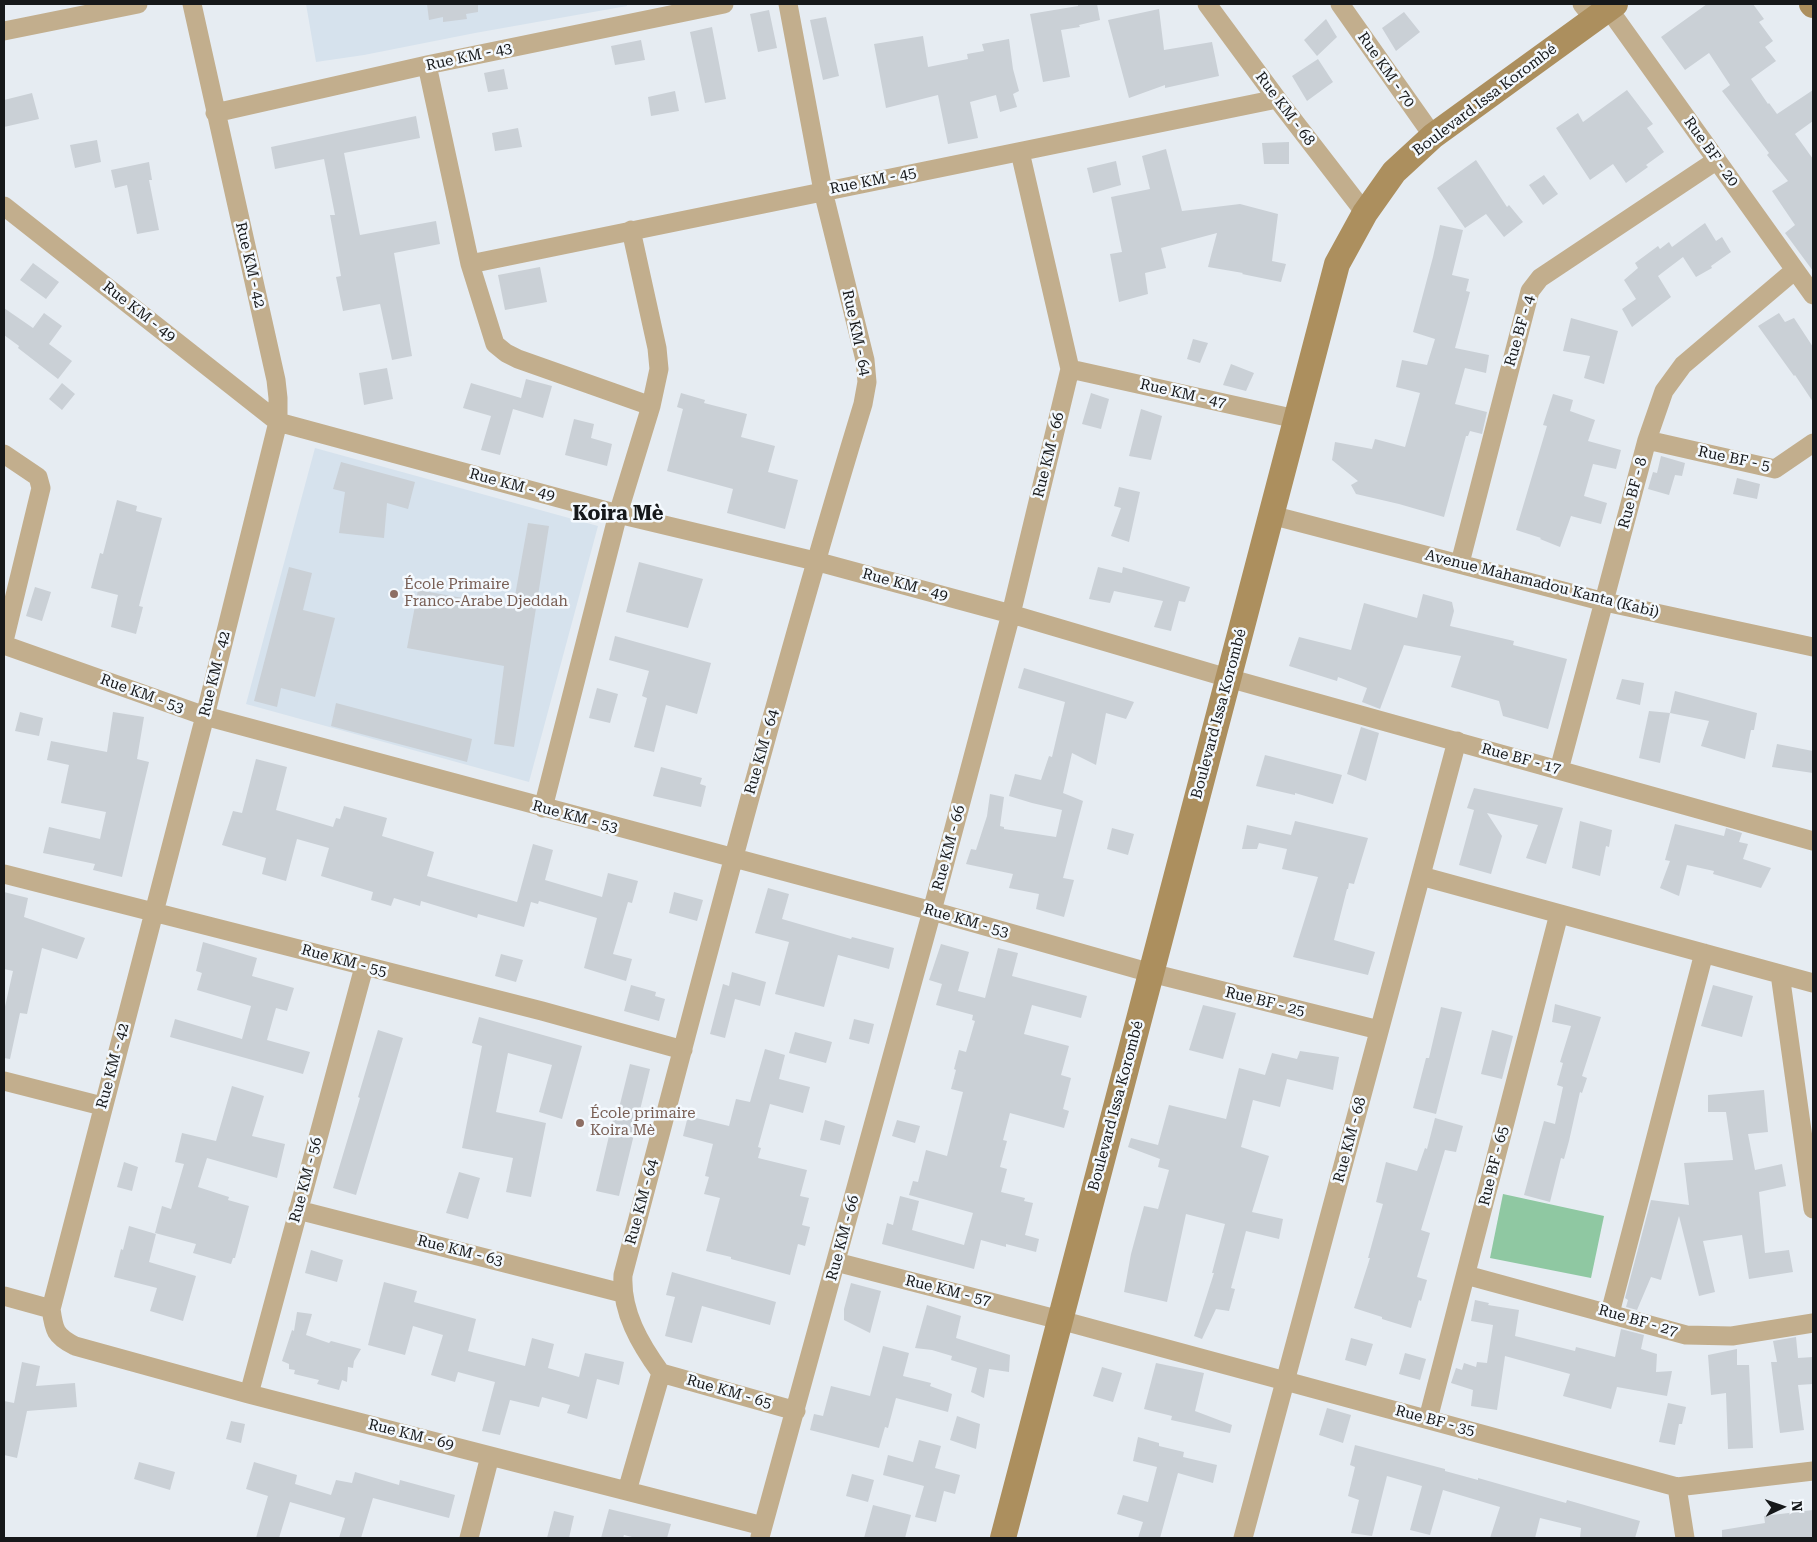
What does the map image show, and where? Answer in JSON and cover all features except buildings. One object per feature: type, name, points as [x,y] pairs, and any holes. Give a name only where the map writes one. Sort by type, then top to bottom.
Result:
[{"type":"street","points":[[4,31],[138,4]]},
{"type":"street","name":"Rue KM - 42","points":[[61,1339],[55,1331],[51,1309],[102,1106],[205,716],[278,422],[276,380],[192,4]]},
{"type":"street","name":"Rue KM - 43","points":[[215,113],[427,66],[649,11],[724,4]]},
{"type":"street","name":"Rue KM - 64","points":[[661,1373],[633,1328],[622,1293],[623,1275],[732,859],[867,382],[865,360],[823,191],[788,4]]},
{"type":"street","name":"Rue KM - 68","points":[[1207,4],[1365,213]]},
{"type":"street","name":"Rue KM - 70","points":[[1340,4],[1433,136]]},
{"type":"street","name":"Boulevard Issa Korombé","points":[[1003,1538],[1337,264],[1365,213],[1394,172],[1433,136],[1600,9]]},
{"type":"street","name":"Rue BF - 20","points":[[1600,9],[1716,160],[1813,295]]},
{"type":"street","points":[[427,66],[470,264],[495,344],[518,359],[651,406]]},
{"type":"street","name":"Rue KM - 45","points":[[470,264],[1278,99]]},
{"type":"street","name":"Rue KM - 66","points":[[762,1532],[932,911],[1011,614],[1070,369],[1020,152]]},
{"type":"street","name":"Rue BF - 4","points":[[1460,563],[1530,291],[1540,278],[1716,160]]},
{"type":"street","name":"Rue KM - 49","points":[[4,206],[278,422],[618,514],[815,561],[1011,614],[1228,678]]},
{"type":"street","points":[[543,808],[618,514],[651,406],[658,369],[657,348],[631,230]]},
{"type":"street","name":"Rue BF - 8","points":[[1559,770],[1647,440],[1664,391],[1683,365],[1795,270]]},
{"type":"street","name":"Rue KM - 47","points":[[1070,369],[1296,419]]},
{"type":"street","name":"Rue BF - 5","points":[[1647,440],[1775,469],[1813,443]]},
{"type":"street","points":[[4,454],[38,477],[41,488],[4,641]]},
{"type":"street","name":"Avenue Mahamadou Kanta (Kabi)","points":[[1271,515],[1605,602],[1813,647]]},
{"type":"street","name":"Rue KM - 53","points":[[4,645],[205,716],[732,859],[932,911],[1151,973]]},
{"type":"street","name":"Rue BF - 17","points":[[1228,678],[1813,841]]},
{"type":"street","name":"Rue KM - 68","points":[[1249,1537],[1285,1381],[1457,742]]},
{"type":"street","name":"Rue KM - 55","points":[[4,874],[542,1011],[683,1050]]},
{"type":"street","points":[[1420,876],[1813,983]]},
{"type":"street","name":"Rue BF - 65","points":[[1428,1419],[1559,914]]},
{"type":"street","points":[[1610,1313],[1704,953]]},
{"type":"street","name":"Rue KM - 56","points":[[249,1394],[364,967]]},
{"type":"street","name":"Rue BF - 25","points":[[1151,973],[1379,1030]]},
{"type":"street","points":[[1780,974],[1813,1209]]},
{"type":"street","points":[[4,1081],[102,1106]]},
{"type":"street","name":"Rue KM - 63","points":[[298,1210],[622,1293]]},
{"type":"street","name":"Rue KM - 57","points":[[836,1262],[1060,1320]]},
{"type":"street","name":"Rue BF - 27","points":[[1466,1275],[1686,1335],[1732,1336],[1813,1323]]},
{"type":"street","points":[[4,1296],[51,1309]]},
{"type":"street","name":"Rue BF - 35","points":[[1060,1320],[1678,1487],[1813,1471]]},
{"type":"street","name":"Rue KM - 69","points":[[61,1339],[75,1346],[249,1394],[627,1491],[762,1532]]},
{"type":"street","points":[[627,1491],[661,1373]]},
{"type":"street","name":"Rue KM - 65","points":[[661,1373],[796,1411]]},
{"type":"street","points":[[469,1538],[490,1456]]},
{"type":"street","points":[[1678,1487],[1685,1538]]},
{"type":"shaded area","points":[[306,4],[627,4],[627,6],[364,55],[316,62]]},
{"type":"shaded area","points":[[315,448],[598,526],[529,782],[246,704]]},
{"type":"green space","points":[[1503,1194],[1604,1216],[1591,1278],[1490,1258]]},
{"type":"place","name":"École Primaire Franco-Arabe Djeddah","points":[[394,594]]},
{"type":"place","name":"École primaire Koira Mè","points":[[580,1123]]},
{"type":"district","name":"Koira Mè","points":[[618,514]]}]
